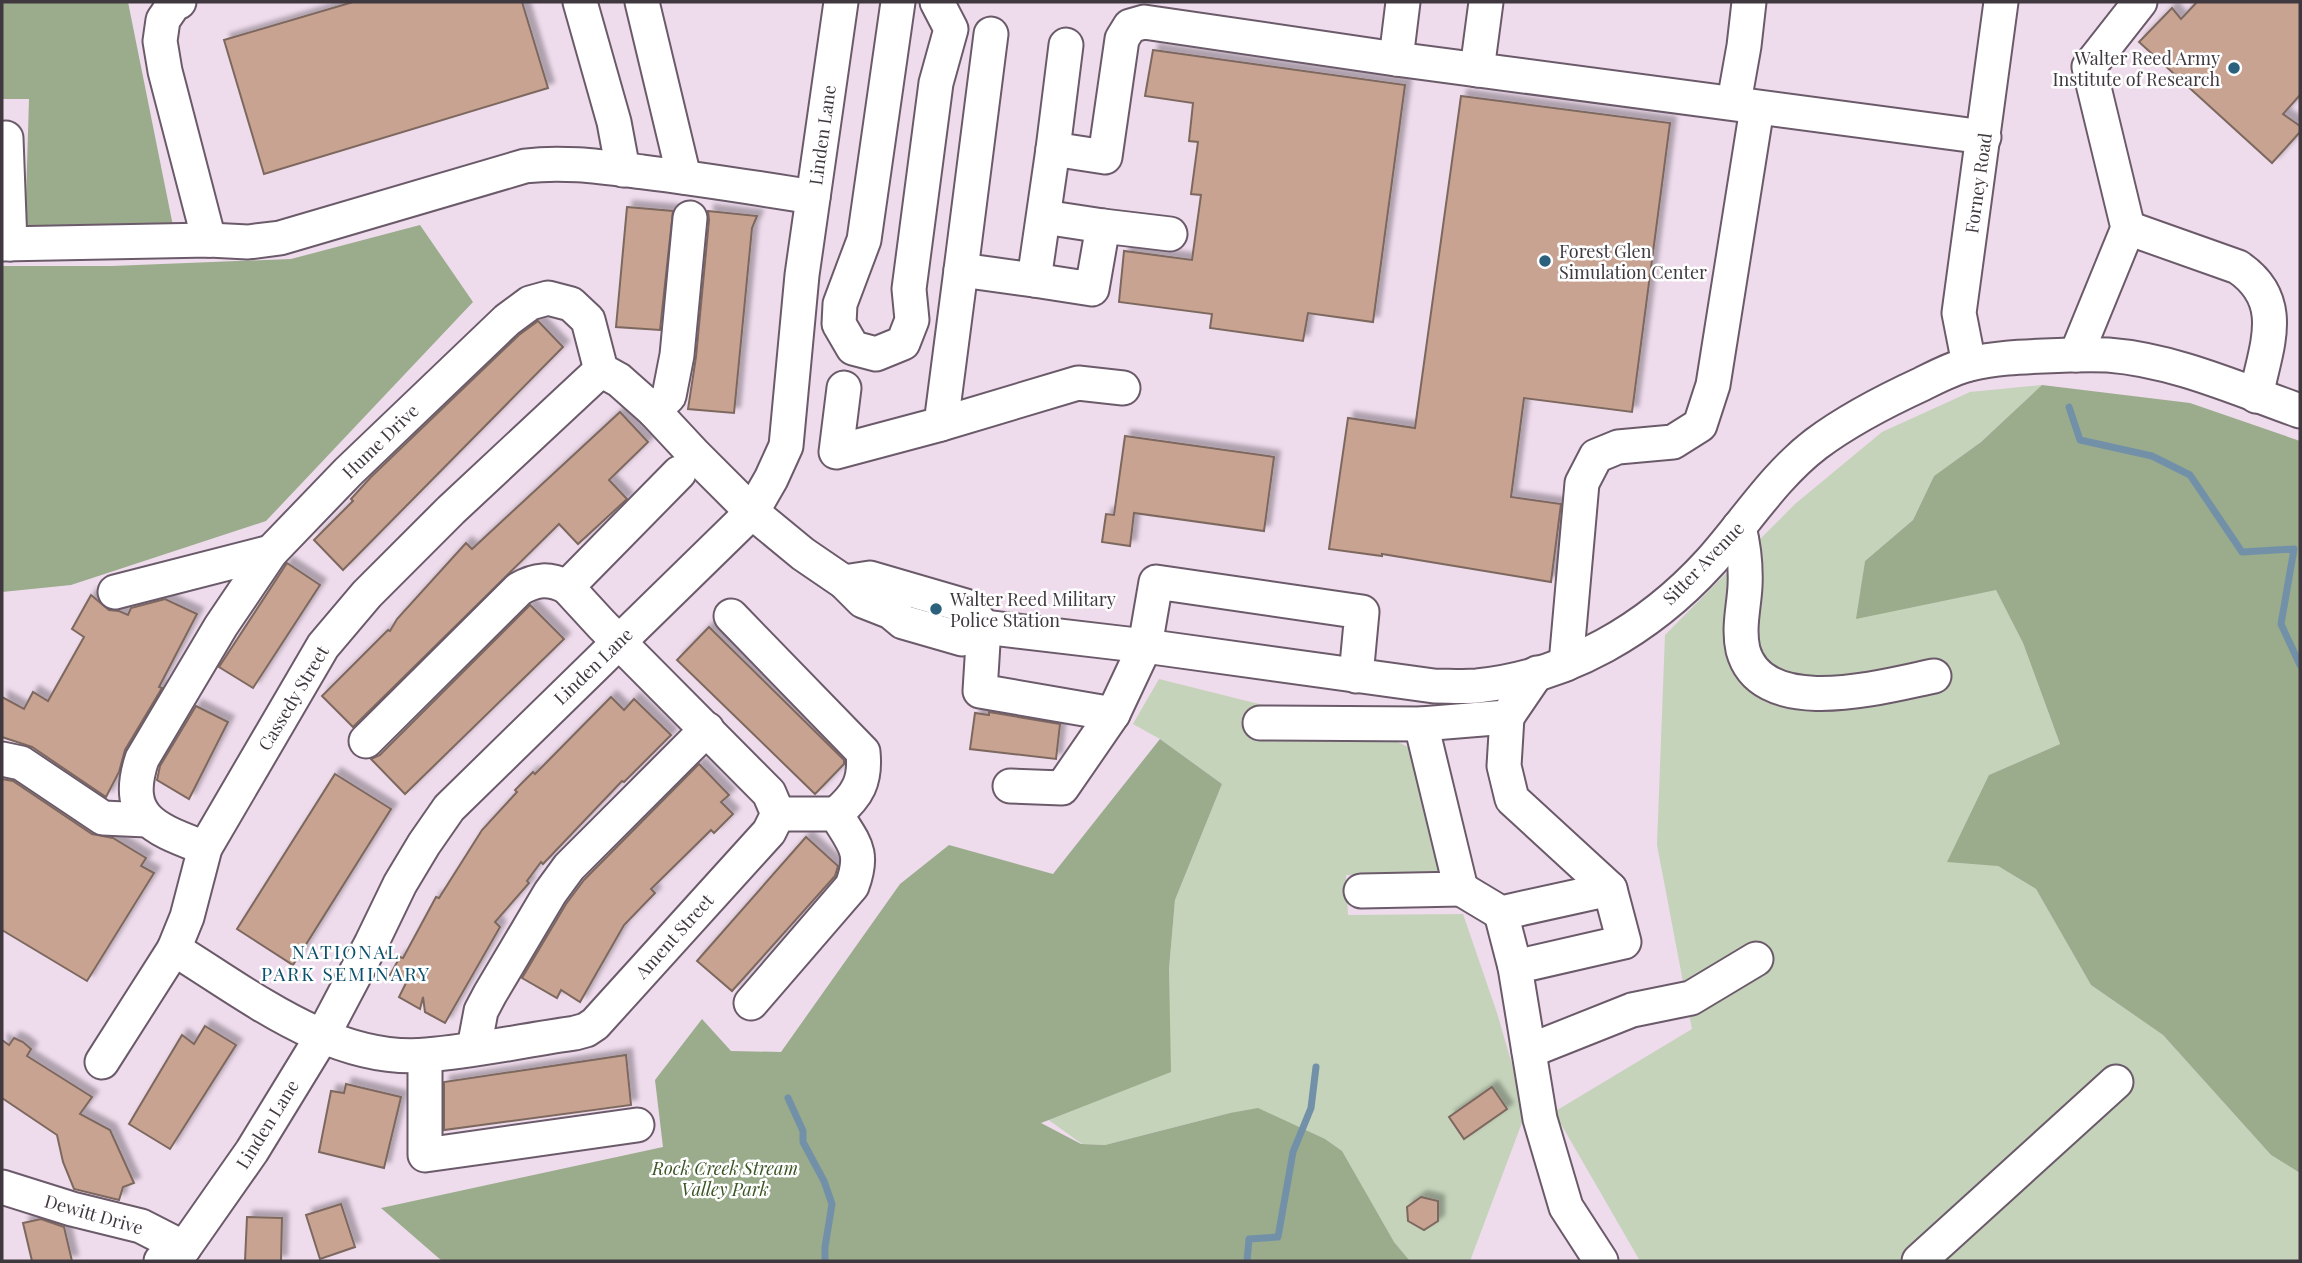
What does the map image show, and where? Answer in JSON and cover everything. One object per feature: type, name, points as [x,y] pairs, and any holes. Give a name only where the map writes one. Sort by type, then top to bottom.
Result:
[{"type":"street","points":[[179,2],[174,4],[163,20],[160,41],[165,71],[209,240]]},
{"type":"street","points":[[580,2],[614,122],[624,170]]},
{"type":"street","points":[[642,2],[684,177]]},
{"type":"street","name":"Linden Lane","points":[[179,1257],[252,1151],[323,1035],[400,884],[449,808],[752,512],[786,446],[802,275],[841,2]]},
{"type":"street","points":[[898,2],[864,240],[840,304],[839,324],[853,348],[876,354],[903,343],[912,320],[909,289],[936,83],[951,29],[937,2]]},
{"type":"street","points":[[1396,59],[1403,2]]},
{"type":"street","points":[[1476,70],[1486,2]]},
{"type":"street","points":[[1515,967],[1624,942],[1610,890],[1512,799],[1504,766],[1507,718],[1552,668],[1583,483],[1597,456],[1618,447],[1673,442],[1700,425],[1713,385],[1745,105],[1744,46],[1749,2]]},
{"type":"street","name":"Forney Road","points":[[1969,364],[1959,313],[2001,2]]},
{"type":"street","points":[[2076,355],[2128,228],[2089,67],[2140,2]]},
{"type":"street","points":[[1054,149],[1105,158],[1122,39],[1130,26],[1144,22],[1476,70],[1984,137]]},
{"type":"street","points":[[941,424],[991,34]]},
{"type":"street","points":[[1034,280],[1054,149],[1066,45]]},
{"type":"street","points":[[887,75],[936,83]]},
{"type":"street","points":[[6,138],[6,244],[209,240],[247,242],[280,239],[525,166],[563,163],[684,177],[813,197]]},
{"type":"street","points":[[1044,217],[1170,234]]},
{"type":"street","points":[[654,411],[669,396],[677,355],[690,218]]},
{"type":"street","points":[[961,270],[1092,289],[1102,226]]},
{"type":"street","points":[[2128,228],[2238,267],[2252,277],[2263,290],[2271,324],[2256,396]]},
{"type":"street","name":"Hume Drive","points":[[147,820],[138,807],[136,795],[136,778],[142,759],[221,626],[271,552],[358,463],[507,320],[530,303],[548,298],[571,304],[580,312],[588,320],[601,370]]},
{"type":"street","name":"Sitter Avenue","points":[[752,512],[803,554],[844,582],[863,601],[891,612],[904,622],[962,639],[984,627],[1434,686],[1475,686],[1552,668],[1610,643],[1646,620],[1678,594],[1709,562],[1785,473],[1815,445],[1877,406],[1952,369],[1997,358],[2108,355],[2185,370],[2300,411]]},
{"type":"street","points":[[601,370],[619,380],[654,411],[752,512]]},
{"type":"street","name":"Cassedy Street","points":[[102,1062],[174,950],[187,916],[205,848],[323,646],[367,594],[451,510],[601,370]]},
{"type":"street","points":[[844,388],[836,452],[1078,383],[1123,388]]},
{"type":"street","points":[[567,587],[679,473]]},
{"type":"street","points":[[1739,527],[1745,550],[1741,620],[1744,651],[1752,667],[1766,682],[1829,695],[1934,676]]},
{"type":"street","points":[[114,592],[271,552]]},
{"type":"street","points":[[366,741],[519,589],[530,582],[556,581],[567,587],[769,793],[778,814],[836,814],[857,790],[865,771],[863,752],[732,616]]},
{"type":"street","points":[[1010,786],[1062,788],[1113,714],[1145,646],[1156,582],[1362,612],[1356,676]]},
{"type":"street","points":[[984,627],[980,691],[1113,714]]},
{"type":"street","points":[[1260,723],[1421,724],[1507,718]]},
{"type":"street","points":[[1421,724],[1461,889]]},
{"type":"street","points":[[474,1048],[481,1011],[550,893],[569,867],[707,729]]},
{"type":"street","points":[[2,759],[21,763],[103,818],[147,820],[181,839],[205,848]]},
{"type":"street","name":"Ament Street","points":[[323,1035],[363,1049],[393,1055],[425,1056],[586,1030],[595,1024],[769,832],[778,814]]},
{"type":"street","points":[[751,1003],[852,886],[859,868],[858,850],[836,814]]},
{"type":"street","points":[[1361,891],[1461,889],[1501,913],[1610,890]]},
{"type":"street","points":[[1501,913],[1515,967],[1540,1119],[1566,1207],[1601,1261]]},
{"type":"street","points":[[174,950],[292,1023],[323,1035]]},
{"type":"street","points":[[1529,1051],[1632,1010],[1691,998],[1756,959]]},
{"type":"street","points":[[425,1056],[425,1155],[637,1125]]},
{"type":"street","points":[[1919,1261],[2116,1082]]},
{"type":"street","name":"Dewitt Drive","points":[[2,1188],[141,1226],[179,1257]]},
{"type":"green space","points":[[2,2],[128,2],[173,226],[25,232],[29,99],[2,99]]},
{"type":"green space","points":[[420,225],[473,302],[266,521],[71,585],[2,592],[2,266],[112,266],[291,259]]},
{"type":"green space","points":[[2042,385],[1981,442],[1934,476],[1913,520],[1865,561],[1857,618],[1996,589],[2023,643],[2060,744],[1989,775],[1998,866],[2036,889],[2091,985],[2163,1035],[2271,1155],[2300,1173],[2300,1261],[1640,1261],[1554,1112],[1692,1029],[1657,845],[1665,635],[1795,504],[1882,432],[1970,392]]},
{"type":"green space","points":[[2042,385],[2190,403],[2300,441],[2300,1173],[2271,1155],[2163,1035],[2091,985],[2036,889],[1998,866],[1947,862],[1989,775],[2060,744],[2023,643],[1996,590],[1856,619],[1865,561],[1913,520],[1934,476],[1981,442]]},
{"type":"green space","points":[[1159,679],[1386,736],[1416,751],[1446,871],[1346,875],[1348,915],[1463,914],[1497,1013],[1526,1112],[1470,1261],[1410,1261],[1394,1242],[1230,1113],[1105,1145],[1082,1144],[1039,1113],[1169,969],[1175,900],[1222,784],[1160,739],[1133,724]]},
{"type":"green space","name":"Rock Creek Stream Valley Park","points":[[1160,739],[1222,784],[1175,900],[1169,969],[1171,1072],[1041,1123],[1081,1144],[1105,1145],[1258,1108],[1325,1139],[1342,1151],[1394,1242],[1410,1261],[442,1261],[381,1208],[663,1147],[655,1080],[702,1019],[731,1051],[781,1052],[900,884],[949,845],[1053,874]]},
{"type":"building","points":[[353,2],[522,2],[548,88],[264,174],[224,40]]},
{"type":"building","name":"Walter Reed Army Institute of Research","points":[[2197,2],[2300,2],[2300,95],[2283,114],[2300,126],[2300,132],[2272,163],[2139,42],[2172,8],[2181,19]]},
{"type":"building","points":[[1153,50],[1405,85],[1373,322],[1308,313],[1303,341],[1210,328],[1212,314],[1119,302],[1124,251],[1192,260],[1201,195],[1191,194],[1198,142],[1189,141],[1193,103],[1145,96]]},
{"type":"building","name":"Forest Glen Simulation Center","points":[[1461,96],[1670,123],[1632,412],[1524,398],[1511,497],[1561,504],[1551,582],[1382,554],[1329,549],[1348,418],[1415,428]]},
{"type":"building","points":[[627,207],[673,211],[660,330],[616,327]]},
{"type":"building","points":[[708,211],[757,216],[752,228],[734,413],[688,409],[696,357]]},
{"type":"building","points":[[538,321],[563,347],[343,570],[314,540],[353,501],[351,499],[371,477],[519,335]]},
{"type":"building","points":[[620,412],[648,442],[609,480],[627,499],[578,544],[559,524],[353,727],[322,696],[388,630],[390,631],[397,619],[466,543],[472,549]]},
{"type":"building","points":[[1125,436],[1274,457],[1264,531],[1134,513],[1130,546],[1102,542],[1106,514],[1114,515]]},
{"type":"building","points":[[287,563],[320,585],[253,688],[219,667]]},
{"type":"building","points":[[91,595],[109,610],[128,615],[131,608],[165,599],[197,614],[159,687],[162,688],[125,750],[119,772],[106,797],[32,747],[2,737],[2,697],[24,709],[33,692],[48,701],[84,637],[72,629]]},
{"type":"building","points":[[530,605],[564,639],[405,794],[371,759],[380,755]]},
{"type":"building","points":[[709,627],[844,760],[844,764],[815,794],[677,660]]},
{"type":"building","points":[[611,697],[624,710],[634,699],[671,735],[622,781],[543,864],[541,862],[527,881],[529,883],[495,922],[500,927],[445,1023],[425,1012],[423,997],[420,1009],[399,997],[406,983],[390,975],[400,957],[403,958],[436,897],[439,898],[482,830],[517,792],[515,790],[533,772],[535,774]]},
{"type":"building","points":[[196,706],[228,722],[189,799],[157,780],[160,766]]},
{"type":"building","points":[[989,712],[1060,724],[1056,759],[970,749],[975,713],[989,715]]},
{"type":"building","points":[[699,764],[729,795],[721,802],[733,814],[714,833],[711,830],[651,889],[655,893],[624,925],[580,1002],[561,990],[557,998],[522,978],[566,904],[584,880]]},
{"type":"building","points":[[335,774],[391,809],[293,965],[237,929]]},
{"type":"building","points":[[2,779],[13,781],[92,834],[113,838],[146,858],[141,866],[154,873],[87,981],[2,930]]},
{"type":"building","points":[[806,837],[838,866],[835,876],[732,991],[697,961]]},
{"type":"building","points":[[205,1026],[236,1045],[170,1149],[129,1124],[182,1035],[194,1044]]},
{"type":"building","points":[[14,1038],[31,1049],[27,1056],[92,1097],[80,1114],[110,1130],[134,1183],[123,1187],[119,1200],[74,1189],[63,1162],[57,1135],[2,1098],[2,1040],[9,1045]]},
{"type":"building","points":[[626,1055],[631,1105],[444,1130],[444,1082]]},
{"type":"building","points":[[346,1084],[401,1097],[384,1168],[319,1152],[331,1091],[344,1093]]},
{"type":"building","points":[[1492,1087],[1507,1109],[1464,1139],[1449,1117]]},
{"type":"building","points":[[1421,1197],[1438,1201],[1438,1221],[1424,1230],[1408,1221],[1407,1207]]},
{"type":"building","points":[[341,1204],[355,1247],[320,1259],[306,1215]]},
{"type":"building","points":[[247,1217],[282,1218],[281,1261],[245,1261]]},
{"type":"building","points":[[41,1219],[64,1227],[72,1261],[32,1261],[23,1223]]},
{"type":"waterway","points":[[2069,407],[2080,440],[2152,456],[2190,475],[2242,552],[2294,549],[2281,624],[2300,665]]},
{"type":"waterway","points":[[1247,1261],[1249,1239],[1278,1237],[1293,1152],[1311,1108],[1316,1067]]},
{"type":"waterway","points":[[788,1098],[803,1131],[803,1142],[824,1181],[832,1204],[825,1261]]},
{"type":"place","name":"Walter Reed Army Institute of Research","points":[[2234,68]]},
{"type":"place","name":"Forest Glen Simulation Center","points":[[1545,261]]},
{"type":"place","name":"Walter Reed Military Police Station","points":[[936,609]]},
{"type":"district","name":"NATIONAL PARK SEMINARY","points":[[346,962]]}]
